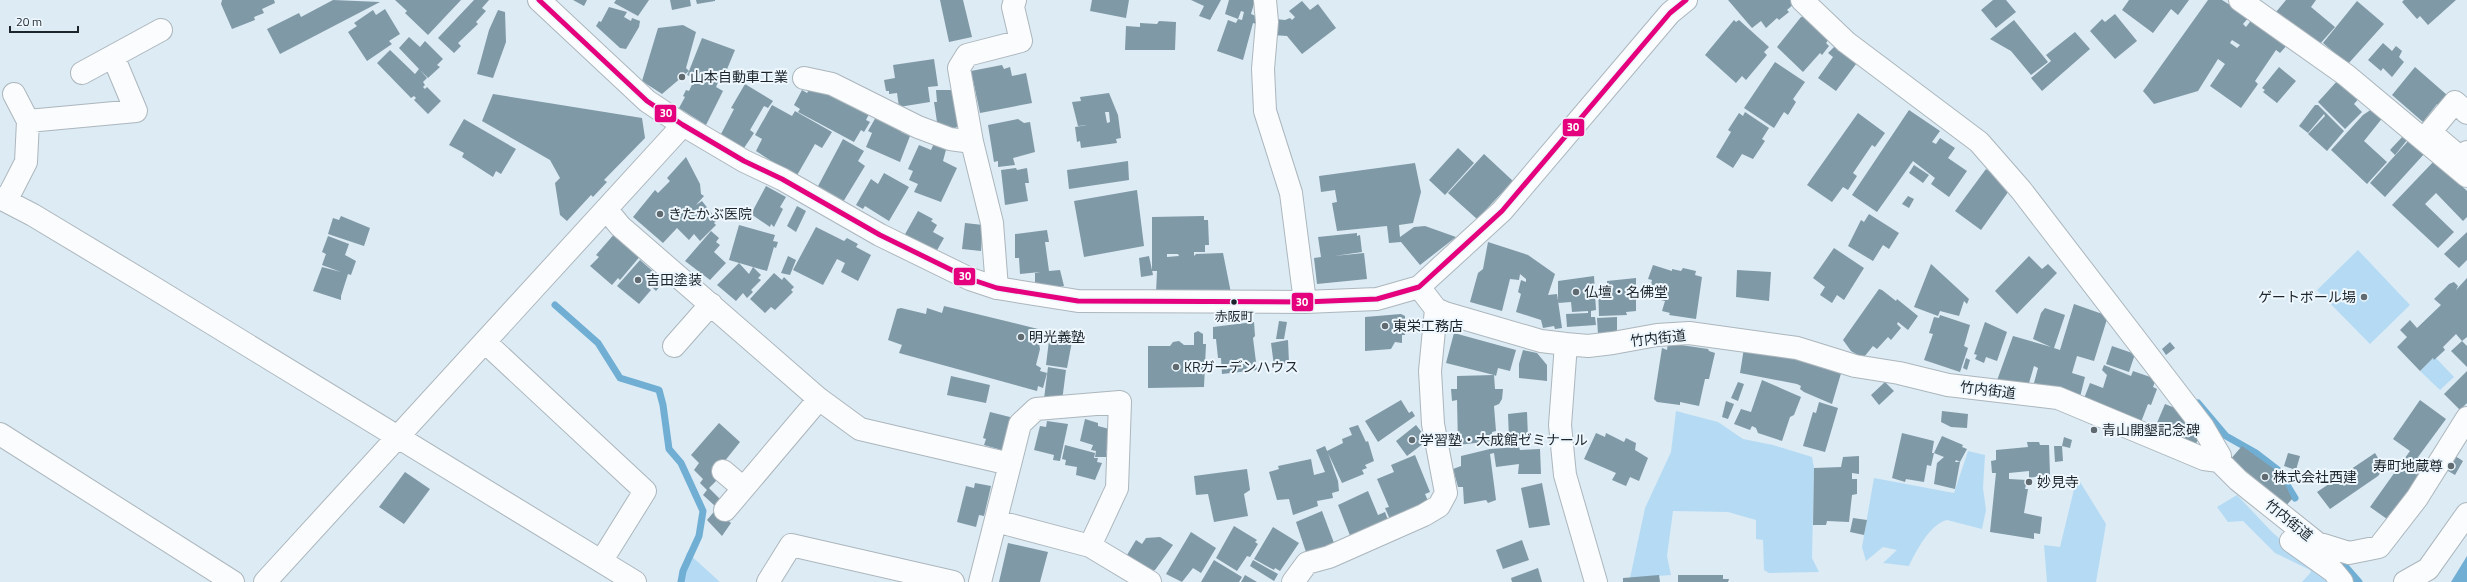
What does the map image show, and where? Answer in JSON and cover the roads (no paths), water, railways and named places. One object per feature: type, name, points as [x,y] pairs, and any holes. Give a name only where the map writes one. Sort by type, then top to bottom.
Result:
[{"type":"main road","points":[[539,0],[630,87],[683,125],[744,161],[782,178],[880,236],[970,279],[997,288],[1078,301],[1305,302],[1377,299],[1419,287],[1502,211],[1670,13],[1686,0]]},
{"type":"main road","points":[[997,288],[992,224],[972,142],[959,68],[967,55],[1022,41],[1013,7],[1015,0]]},
{"type":"main road","points":[[1265,0],[1267,22],[1263,69],[1265,111],[1291,193],[1305,302]]},
{"type":"main road","points":[[1802,0],[1846,42],[1978,142],[1994,159],[2021,190],[2198,421],[2216,448],[2220,456],[2219,461]]},
{"type":"main road","points":[[2240,0],[2346,75],[2467,176]]},
{"type":"main road","points":[[82,73],[161,30]]},
{"type":"main road","points":[[28,121],[136,111],[113,56]]},
{"type":"main road","points":[[804,78],[832,84],[918,127],[950,140],[972,142]]},
{"type":"main road","points":[[14,94],[28,121],[26,162],[3,200],[146,283],[397,438],[602,560],[635,582]]},
{"type":"main road","points":[[2467,113],[2454,102],[2430,132],[2462,159],[2467,152]]},
{"type":"main road","points":[[265,582],[683,125]]},
{"type":"main road","points":[[606,209],[620,226],[819,399],[860,429],[1010,464]]},
{"type":"main road","points":[[1293,582],[1307,563],[1329,556],[1424,515],[1439,506],[1446,493],[1433,424],[1430,372],[1436,309],[1419,287]]},
{"type":"main road","points":[[674,346],[711,304]]},
{"type":"main road","name":"竹内街道","points":[[1436,309],[1528,337],[1566,344],[1601,344],[1657,335],[1689,333],[1797,348],[1855,366],[1899,373],[1948,385],[2058,398],[2204,460],[2219,461],[2238,480],[2317,543],[2349,553],[2379,547],[2417,498],[2467,418]]},
{"type":"main road","points":[[485,342],[644,491],[602,560]]},
{"type":"main road","points":[[1566,344],[1560,425],[1565,475],[1596,582]]},
{"type":"main road","points":[[725,510],[819,399]]},
{"type":"main road","points":[[980,582],[1020,424],[1036,409],[1120,402],[1117,488],[1090,546]]},
{"type":"main road","points":[[0,434],[233,582]]},
{"type":"main road","points":[[724,471],[743,488]]},
{"type":"main road","points":[[2238,480],[2259,511],[2298,547],[2334,570],[2342,582]]},
{"type":"main road","points":[[2405,582],[2428,569],[2467,514]]},
{"type":"main road","points":[[996,521],[1090,546],[1150,582]]},
{"type":"main road","points":[[768,582],[791,545],[953,582]]},
{"type":"waterway","points":[[555,305],[598,343],[620,378],[659,390],[663,405],[669,449],[681,463],[703,511],[699,536],[683,571],[681,582]]},
{"type":"waterway","points":[[2198,403],[2226,436],[2256,453],[2278,470],[2295,498]]},
{"type":"waterway","points":[[2345,566],[2359,582]]},
{"type":"place","name":"山本自動車工業","points":[[682,77]]},
{"type":"place","name":"きたかぶ医院","points":[[660,214]]},
{"type":"place","name":"吉田塗装","points":[[638,280]]},
{"type":"place","name":"仏壇・名佛堂","points":[[1576,292]]},
{"type":"place","name":"ゲートボール場","points":[[2364,297]]},
{"type":"place","name":"赤阪町","points":[[1234,302]]},
{"type":"place","name":"東栄工務店","points":[[1385,326]]},
{"type":"place","name":"明光義塾","points":[[1021,337]]},
{"type":"place","name":"KRガーデンハウス","points":[[1176,367]]},
{"type":"place","name":"青山開墾記念碑","points":[[2094,430]]},
{"type":"place","name":"学習塾・大成館ゼミナール","points":[[1412,440]]},
{"type":"place","name":"寿町地蔵尊","points":[[2451,466]]},
{"type":"place","name":"株式会社西建","points":[[2265,477]]},
{"type":"place","name":"妙見寺","points":[[2029,482]]}]
